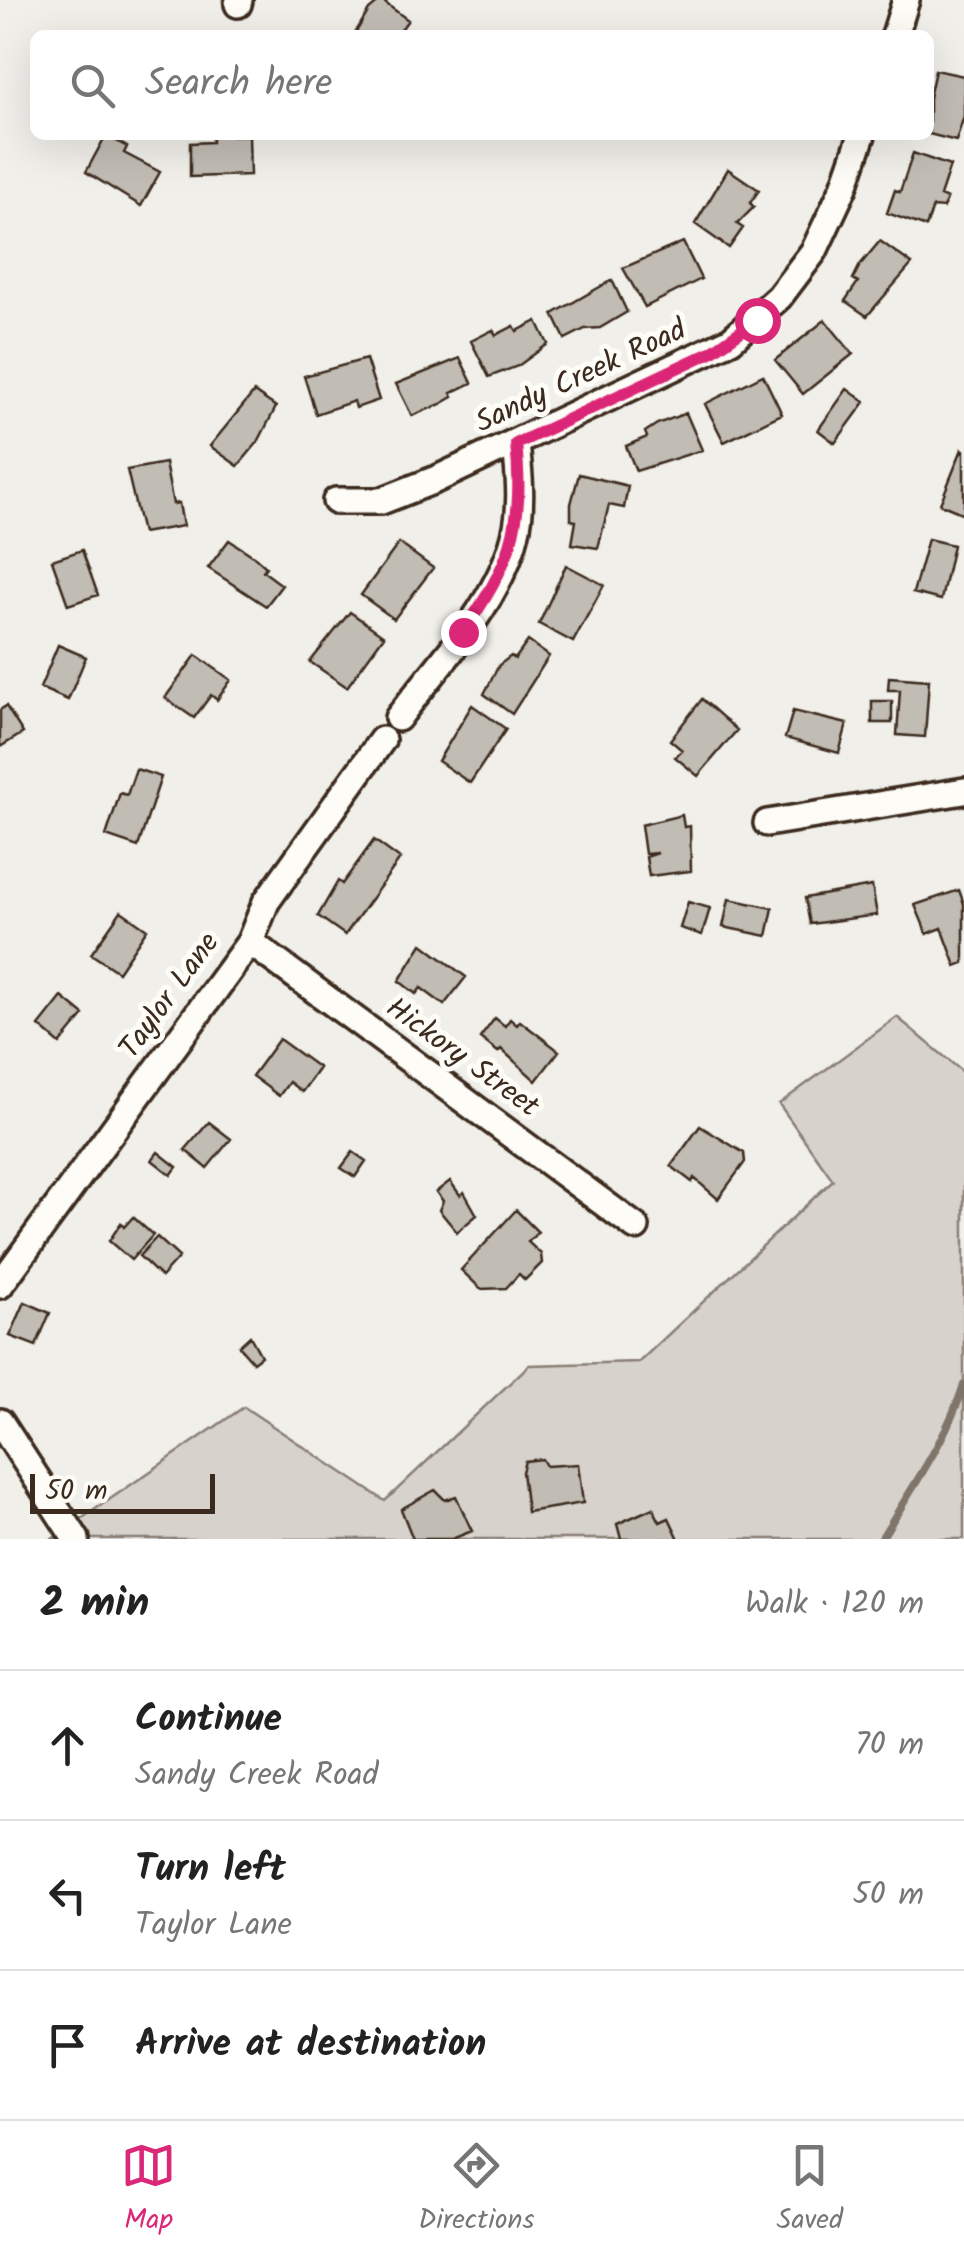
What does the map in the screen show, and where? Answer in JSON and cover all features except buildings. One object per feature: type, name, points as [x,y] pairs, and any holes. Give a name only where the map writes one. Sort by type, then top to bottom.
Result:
[{"type":"street","points":[[897,30],[906,0]]},
{"type":"street","name":"Sandy Creek Road","points":[[336,501],[381,501],[516,444],[711,352],[757,320],[814,251],[844,187],[860,140]]},
{"type":"street","points":[[398,718],[463,632],[507,561],[520,502],[516,444]]},
{"type":"street","name":"Taylor Lane","points":[[0,1285],[250,942],[266,902],[382,740]]},
{"type":"street","points":[[767,823],[964,791]]},
{"type":"street","name":"Hickory Street","points":[[250,942],[636,1227]]},
{"type":"street","points":[[0,1422],[76,1539]]},
{"type":"shaded area","points":[[897,1017],[964,1073],[964,1539],[52,1539],[244,1407],[385,1501],[529,1365],[639,1362],[833,1180],[779,1104]]},
{"type":"waterway","points":[[881,1539],[938,1445],[964,1385]]},
{"type":"route","points":[[463,632],[492,590],[516,534],[520,502],[516,444],[711,352],[757,320]]}]
